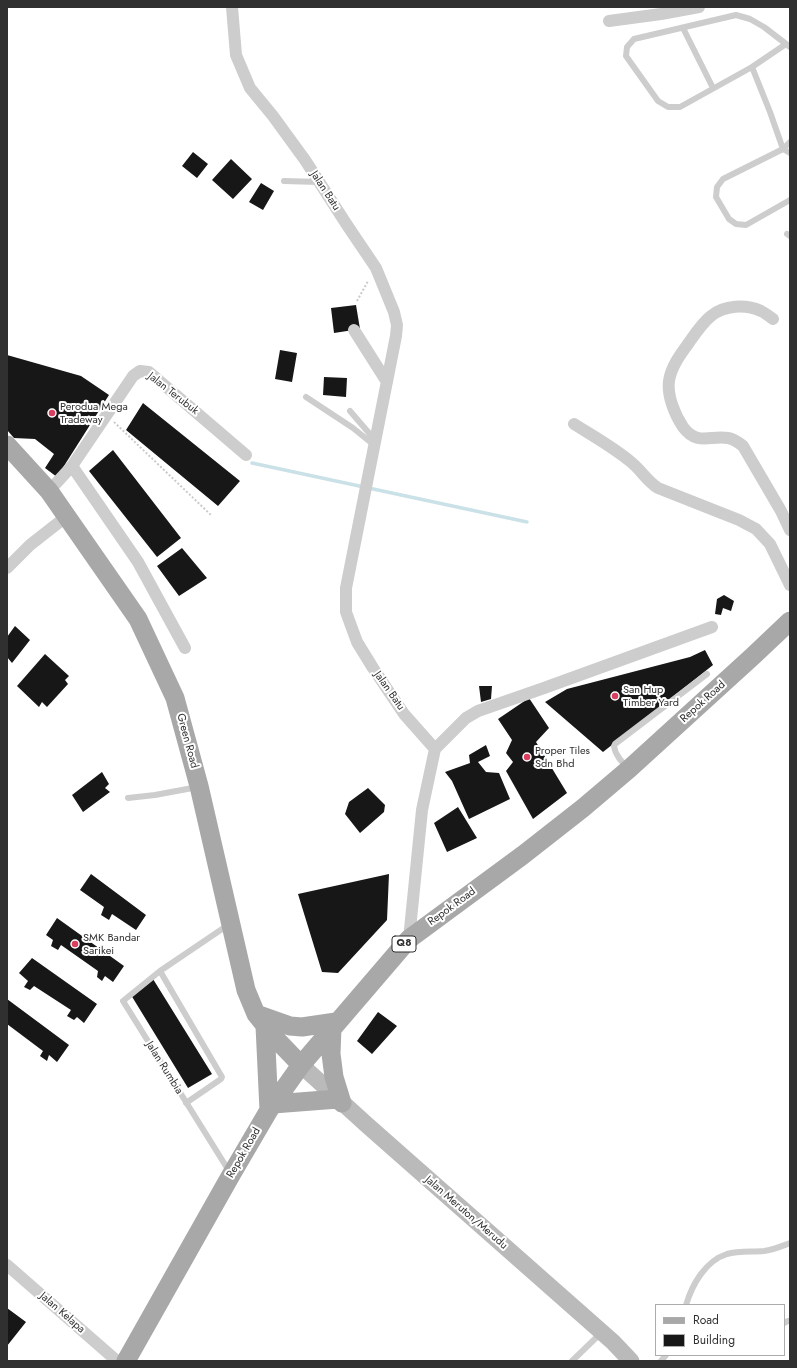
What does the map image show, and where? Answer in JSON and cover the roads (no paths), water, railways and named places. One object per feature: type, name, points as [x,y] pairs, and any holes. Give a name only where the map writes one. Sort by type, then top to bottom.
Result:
[{"type":"main road","name":"Green Road","points":[[7,445],[48,491],[67,516],[138,619],[175,698],[199,786],[246,990],[261,1020],[276,1039],[301,1065]]},
{"type":"main road","name":"Repok Road","points":[[126,1361],[231,1174],[271,1107],[301,1065],[409,939],[534,847],[583,808],[629,769],[790,621]]},
{"type":"main road","points":[[261,1020],[302,1027],[334,1025],[332,1054],[334,1077],[340,1101],[271,1107],[261,1020]]},
{"type":"main road","name":"Jalan Meruton/Merudu","points":[[301,1065],[601,1332],[631,1361]]},
{"type":"street","name":"Jalan Batu","points":[[232,7],[236,55],[250,88],[305,160],[376,268],[394,312],[396,336],[346,588],[346,612],[358,642],[373,668],[404,714],[435,749]]},
{"type":"street","points":[[609,21],[659,10],[699,7]]},
{"type":"street","points":[[773,319],[762,311],[751,307],[722,309],[712,315],[677,360],[671,371],[669,382],[670,394],[678,418],[684,428],[692,435],[702,439],[727,437],[736,440],[743,446],[781,511],[790,530]]},
{"type":"street","points":[[354,330],[387,382]]},
{"type":"street","name":"Jalan Terubuk","points":[[48,491],[72,466],[133,376],[140,371],[149,372],[246,455]]},
{"type":"street","points":[[574,424],[633,463],[650,483],[658,488],[739,520],[756,529],[770,544],[790,585]]},
{"type":"street","points":[[72,466],[138,562],[185,648]]},
{"type":"street","points":[[7,568],[30,545],[67,516]]},
{"type":"street","points":[[409,939],[422,810],[435,749],[466,718],[478,710],[544,688],[712,627]]},
{"type":"street","name":"Jalan Kelapa","points":[[7,1265],[117,1361]]},
{"type":"lane","points":[[736,15],[750,19],[764,27],[788,45],[680,107],[668,107],[658,101],[626,56],[627,47],[634,39],[682,28],[736,15]]},
{"type":"lane","points":[[682,28],[713,88]]},
{"type":"lane","points":[[752,67],[770,112],[782,148],[790,153]]},
{"type":"lane","points":[[790,142],[782,148],[723,179],[717,187],[716,197],[729,219],[736,224],[746,225],[790,200]]},
{"type":"lane","points":[[284,181],[319,182]]},
{"type":"lane","points":[[306,397],[375,442]]},
{"type":"lane","points":[[350,410],[375,442]]},
{"type":"lane","points":[[629,769],[621,761],[615,751],[614,746],[707,674]]},
{"type":"lane","points":[[128,798],[154,795],[199,786]]},
{"type":"lane","points":[[186,1103],[221,1080],[222,1077],[160,971],[230,924]]},
{"type":"lane","name":"Jalan Rumbia","points":[[160,971],[123,1001],[231,1174]]},
{"type":"lane","points":[[686,1304],[693,1286],[704,1270],[714,1261],[727,1254],[765,1250],[790,1243]]},
{"type":"lane","points":[[572,1361],[601,1332]]},
{"type":"waterway","points":[[252,463],[527,522]]},
{"type":"place","name":"Perodua Mega Tradeway","points":[[52,413]]},
{"type":"place","name":"San Hup Timber Yard","points":[[615,696]]},
{"type":"place","name":"Proper Tiles Sdn Bhd","points":[[527,757]]},
{"type":"place","name":"SMK Bandar Sarikei","points":[[75,944]]}]
